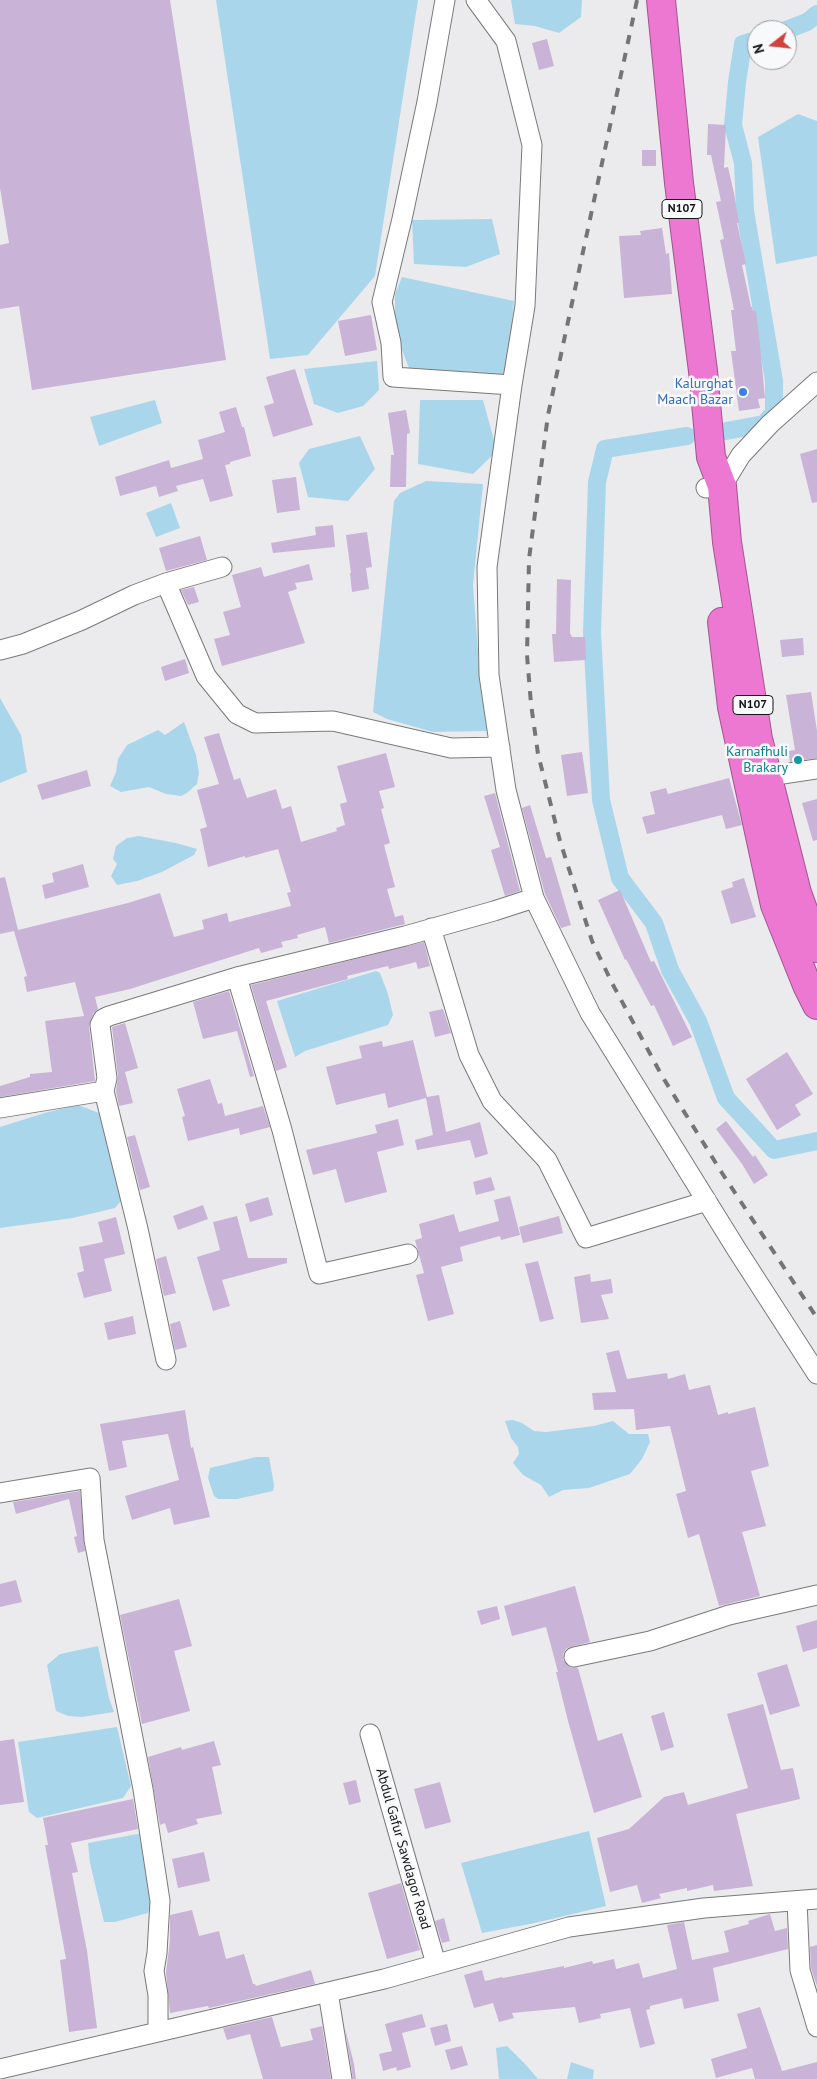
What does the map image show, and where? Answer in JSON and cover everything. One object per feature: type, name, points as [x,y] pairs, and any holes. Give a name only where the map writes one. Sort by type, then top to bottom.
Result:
[{"type":"highway","name":"N107","points":[[661,0],[679,183],[703,371],[710,457],[714,487],[727,542],[756,729],[758,778],[775,905],[817,1005]]},
{"type":"highway","name":"N107","points":[[758,778],[817,948]]},
{"type":"street","points":[[445,0],[423,120],[382,302],[391,343],[393,377],[512,385]]},
{"type":"street","points":[[476,0],[506,41],[532,145],[525,306],[487,567],[489,675],[506,790],[534,898],[590,1013],[817,1374]]},
{"type":"street","points":[[714,487],[770,424],[809,394],[817,382]]},
{"type":"street","points":[[0,650],[23,644],[82,620],[166,582],[222,567]]},
{"type":"street","points":[[166,582],[206,676],[237,714],[255,723],[334,720],[451,748],[500,747]]},
{"type":"street","points":[[758,778],[817,769]]},
{"type":"street","points":[[166,1360],[138,1229],[104,1091],[107,1078],[100,1025],[103,1019],[237,977],[494,912],[534,898]]},
{"type":"street","points":[[431,928],[470,1055],[492,1101],[547,1160],[586,1238],[707,1201]]},
{"type":"street","points":[[237,977],[282,1130],[320,1274],[408,1254]]},
{"type":"street","points":[[0,1108],[104,1091]]},
{"type":"street","points":[[0,1493],[90,1478],[94,1540],[142,1789],[160,1901],[154,1971],[158,1995],[158,2032]]},
{"type":"street","points":[[574,1657],[650,1641],[729,1615],[817,1595]]},
{"type":"street","name":"Abdul Gafur Sawdagor Road","points":[[370,1734],[436,1964]]},
{"type":"street","points":[[0,2069],[328,1992],[569,1927],[704,1908],[817,1899]]},
{"type":"street","points":[[797,1901],[800,1970],[817,2027]]},
{"type":"street","points":[[328,1992],[342,2079]]},
{"type":"water","points":[[216,0],[418,0],[375,276],[308,355],[270,359]]},
{"type":"water","points":[[511,0],[582,0],[581,17],[559,33],[535,26],[515,24]]},
{"type":"water","points":[[798,114],[817,121],[817,256],[776,264],[758,137]]},
{"type":"water","points":[[492,219],[500,254],[466,267],[414,264],[412,220]]},
{"type":"water","points":[[402,277],[514,301],[507,376],[409,368],[395,332],[395,294]]},
{"type":"water","points":[[377,361],[379,390],[363,406],[338,413],[314,404],[304,369]]},
{"type":"water","points":[[155,400],[162,423],[99,446],[90,417]]},
{"type":"water","points":[[420,400],[483,400],[497,451],[473,474],[418,464]]},
{"type":"water","points":[[360,436],[375,469],[348,501],[308,497],[299,463],[309,449]]},
{"type":"water","points":[[426,481],[483,484],[473,585],[481,691],[488,731],[433,732],[387,719],[373,712],[394,501],[400,493]]},
{"type":"water","points":[[171,503],[180,528],[156,537],[146,513]]},
{"type":"water","points":[[0,698],[21,735],[27,772],[0,783]]},
{"type":"water","points":[[184,722],[196,755],[199,773],[197,784],[187,793],[181,796],[166,794],[149,787],[121,792],[110,786],[116,772],[118,759],[127,745],[158,730],[165,735]]},
{"type":"water","points":[[139,836],[197,849],[194,855],[162,872],[137,881],[117,885],[111,876],[117,864],[113,859],[116,846],[127,838]]},
{"type":"water","points":[[376,971],[380,973],[393,1015],[388,1025],[305,1051],[295,1057],[277,1001]]},
{"type":"water","points":[[78,1105],[99,1113],[113,1143],[122,1184],[121,1201],[115,1208],[73,1218],[0,1228],[0,1127]]},
{"type":"water","points":[[513,1420],[522,1423],[534,1431],[546,1432],[594,1426],[613,1421],[629,1434],[648,1434],[650,1442],[642,1459],[630,1474],[589,1488],[563,1490],[549,1497],[541,1485],[523,1475],[513,1463],[519,1454],[518,1447],[511,1438],[505,1421]]},
{"type":"water","points":[[256,1457],[269,1457],[274,1485],[273,1491],[237,1499],[218,1499],[214,1496],[208,1478],[210,1468]]},
{"type":"water","points":[[98,1646],[109,1698],[114,1712],[82,1717],[68,1716],[56,1711],[47,1665],[60,1654]]},
{"type":"water","points":[[117,1727],[131,1786],[123,1798],[37,1818],[29,1812],[18,1742]]},
{"type":"water","points":[[589,1831],[606,1906],[535,1923],[482,1933],[461,1863]]},
{"type":"water","points":[[143,1833],[152,1900],[148,1913],[115,1922],[104,1922],[90,1863],[88,1843]]},
{"type":"water","points":[[507,2046],[538,2079],[499,2079],[496,2048]]},
{"type":"water","points":[[571,2062],[594,2070],[593,2079],[567,2079]]},
{"type":"building","points":[[0,0],[170,0],[226,360],[32,390],[19,306],[0,309],[0,245],[9,243],[0,188]]},
{"type":"building","points":[[547,39],[554,66],[539,70],[532,43]]},
{"type":"building","points":[[708,124],[726,125],[724,168],[728,167],[734,193],[739,223],[737,223],[746,264],[742,265],[751,307],[753,311],[756,311],[759,335],[765,398],[758,399],[760,408],[739,411],[731,351],[736,351],[731,310],[734,310],[720,240],[724,239],[716,202],[721,201],[711,155],[707,155]]},
{"type":"building","points":[[642,150],[656,150],[656,166],[642,166]]},
{"type":"building","points":[[662,228],[666,254],[669,253],[672,294],[624,298],[619,236],[641,235],[640,231]]},
{"type":"building","points":[[371,315],[377,350],[345,356],[338,321]]},
{"type":"building","points":[[295,369],[313,425],[273,437],[264,406],[274,403],[266,377]]},
{"type":"building","points":[[236,407],[242,427],[244,427],[251,456],[225,465],[233,496],[210,502],[203,479],[176,486],[178,491],[159,497],[156,486],[120,496],[115,477],[169,460],[171,468],[203,459],[198,440],[225,432],[219,412]]},
{"type":"building","points":[[406,410],[410,433],[407,434],[406,487],[390,487],[391,455],[394,455],[388,413]]},
{"type":"building","points":[[817,449],[817,502],[812,503],[800,454]]},
{"type":"building","points":[[296,477],[300,510],[277,513],[272,480]]},
{"type":"building","points":[[333,525],[335,547],[273,553],[271,543],[316,535],[315,527]]},
{"type":"building","points":[[367,532],[372,567],[366,568],[369,589],[352,592],[346,535]]},
{"type":"building","points":[[200,536],[207,560],[166,571],[159,548]]},
{"type":"building","points":[[309,564],[313,580],[295,583],[297,589],[288,592],[305,643],[222,666],[214,639],[230,635],[223,612],[241,607],[232,575],[261,567],[264,577]]},
{"type":"building","points":[[557,579],[571,580],[570,633],[572,637],[585,637],[586,660],[554,662],[552,634],[556,634]]},
{"type":"building","points":[[194,587],[199,602],[188,605],[181,590]]},
{"type":"building","points":[[803,638],[804,655],[782,657],[780,640]]},
{"type":"building","points":[[185,659],[189,673],[165,681],[161,667]]},
{"type":"building","points":[[811,692],[817,731],[817,758],[790,762],[788,751],[795,750],[786,695]]},
{"type":"building","points":[[219,733],[234,780],[240,778],[247,798],[276,789],[282,809],[291,806],[301,842],[337,831],[336,828],[345,825],[340,804],[347,802],[337,766],[386,753],[395,787],[379,791],[384,808],[381,809],[390,843],[384,845],[395,887],[387,889],[395,917],[403,915],[405,924],[329,943],[325,927],[297,935],[298,938],[281,942],[283,947],[261,953],[259,948],[130,989],[95,997],[98,1009],[93,1014],[89,1026],[95,1081],[0,1097],[0,1086],[30,1077],[30,1074],[52,1072],[45,1021],[84,1016],[75,982],[27,992],[24,977],[27,976],[14,931],[0,934],[0,878],[5,877],[18,930],[128,903],[160,893],[174,937],[204,929],[202,920],[227,913],[229,922],[291,906],[287,893],[291,892],[278,849],[208,867],[200,829],[207,827],[197,790],[219,784],[204,737]]},
{"type":"building","points":[[582,752],[588,793],[567,796],[561,755]]},
{"type":"building","points":[[87,770],[91,786],[42,800],[37,785]]},
{"type":"building","points":[[729,778],[742,825],[726,829],[722,815],[647,834],[642,817],[655,814],[650,792],[666,788],[668,794]]},
{"type":"building","points":[[495,793],[520,891],[505,896],[491,850],[500,847],[484,796]]},
{"type":"building","points":[[817,799],[817,840],[813,841],[802,803]]},
{"type":"building","points":[[530,805],[546,858],[551,857],[571,925],[561,928],[545,894],[522,808]]},
{"type":"building","points":[[83,864],[89,887],[45,899],[42,885],[54,882],[52,873]]},
{"type":"building","points":[[744,878],[756,917],[731,924],[721,891],[733,887],[732,882]]},
{"type":"building","points":[[620,890],[651,962],[654,961],[692,1037],[673,1046],[654,1005],[651,1006],[625,960],[598,900]]},
{"type":"building","points":[[424,942],[430,966],[418,969],[416,962],[389,969],[388,966],[347,976],[348,979],[266,1001],[287,1067],[276,1071],[251,985]]},
{"type":"building","points":[[229,991],[254,1076],[250,1077],[237,1031],[203,1039],[193,1002]]},
{"type":"building","points":[[443,1009],[451,1033],[435,1037],[429,1012]]},
{"type":"building","points":[[125,1023],[138,1068],[125,1072],[133,1103],[119,1106],[116,1091],[118,1077],[112,1027]]},
{"type":"building","points":[[413,1040],[427,1097],[439,1095],[446,1132],[480,1122],[488,1154],[475,1158],[470,1140],[417,1150],[415,1140],[433,1135],[426,1098],[388,1108],[385,1093],[336,1105],[326,1067],[362,1058],[359,1046],[382,1041],[383,1047]]},
{"type":"building","points":[[787,1052],[813,1094],[795,1105],[801,1115],[777,1130],[746,1079]]},
{"type":"building","points":[[210,1079],[218,1104],[222,1103],[225,1116],[263,1106],[270,1127],[240,1135],[239,1128],[188,1141],[182,1117],[185,1116],[177,1089]]},
{"type":"building","points":[[398,1119],[404,1145],[377,1152],[387,1192],[345,1203],[336,1169],[313,1175],[306,1150],[377,1133],[375,1125]]},
{"type":"building","points":[[726,1121],[753,1157],[755,1155],[768,1175],[754,1184],[716,1129]]},
{"type":"building","points":[[135,1135],[150,1187],[140,1190],[127,1137]]},
{"type":"building","points":[[491,1177],[495,1190],[476,1195],[473,1182]]},
{"type":"building","points":[[510,1196],[520,1235],[501,1240],[500,1236],[460,1247],[463,1261],[441,1267],[454,1314],[428,1321],[416,1275],[424,1273],[415,1240],[422,1238],[419,1224],[454,1214],[459,1232],[499,1221],[494,1200]]},
{"type":"building","points":[[268,1197],[273,1215],[250,1222],[245,1204]]},
{"type":"building","points":[[203,1205],[208,1219],[178,1230],[173,1216]]},
{"type":"building","points":[[237,1216],[248,1258],[287,1258],[287,1263],[222,1280],[230,1306],[213,1311],[197,1257],[220,1250],[213,1222]]},
{"type":"building","points":[[559,1216],[563,1233],[523,1243],[519,1227]]},
{"type":"building","points":[[116,1217],[125,1254],[104,1259],[112,1291],[84,1298],[77,1273],[84,1271],[79,1247],[103,1242],[98,1222]]},
{"type":"building","points":[[166,1256],[176,1293],[164,1296],[156,1259]]},
{"type":"building","points":[[538,1261],[554,1319],[540,1322],[525,1264]]},
{"type":"building","points":[[590,1274],[591,1282],[611,1279],[613,1293],[601,1295],[609,1319],[581,1323],[574,1277]]},
{"type":"building","points":[[133,1316],[136,1334],[108,1340],[104,1323]]},
{"type":"building","points":[[180,1321],[187,1347],[175,1350],[170,1324]]},
{"type":"building","points":[[619,1350],[627,1379],[667,1373],[668,1379],[685,1374],[689,1390],[710,1385],[718,1415],[755,1407],[769,1466],[751,1471],[766,1526],[742,1532],[760,1596],[719,1606],[699,1534],[688,1538],[676,1494],[686,1491],[670,1426],[636,1430],[634,1409],[594,1410],[592,1393],[616,1392],[606,1353]]},
{"type":"building","points":[[185,1410],[191,1448],[193,1447],[210,1517],[174,1525],[170,1508],[132,1520],[125,1496],[179,1480],[168,1434],[122,1441],[127,1467],[109,1471],[100,1424]]},
{"type":"building","points":[[80,1491],[85,1551],[78,1553],[74,1537],[77,1536],[69,1499],[16,1514],[13,1502]]},
{"type":"building","points":[[16,1580],[22,1602],[0,1607],[0,1584]]},
{"type":"building","points":[[575,1586],[590,1642],[567,1648],[563,1654],[563,1660],[570,1667],[578,1668],[598,1741],[622,1733],[642,1797],[594,1813],[568,1721],[546,1627],[512,1636],[504,1606]]},
{"type":"building","points":[[179,1599],[192,1646],[174,1651],[190,1711],[142,1724],[120,1615]]},
{"type":"building","points":[[497,1606],[500,1619],[481,1625],[477,1611]]},
{"type":"building","points":[[817,1620],[817,1648],[803,1652],[796,1626]]},
{"type":"building","points":[[787,1664],[800,1706],[770,1715],[757,1673]]},
{"type":"building","points":[[763,1704],[781,1770],[793,1768],[800,1799],[736,1814],[753,1886],[714,1891],[713,1885],[687,1891],[687,1888],[659,1894],[661,1898],[642,1903],[637,1885],[610,1892],[597,1838],[629,1829],[664,1797],[684,1792],[688,1805],[748,1788],[727,1714]]},
{"type":"building","points":[[664,1712],[674,1747],[661,1751],[651,1716]]},
{"type":"building","points":[[14,1739],[24,1802],[0,1805],[0,1741]]},
{"type":"building","points":[[214,1741],[221,1765],[212,1767],[222,1814],[196,1819],[198,1824],[168,1833],[165,1823],[160,1825],[148,1757],[181,1747],[182,1750]]},
{"type":"building","points":[[356,1780],[361,1802],[349,1805],[343,1783]]},
{"type":"building","points":[[440,1782],[451,1822],[425,1829],[414,1789]]},
{"type":"building","points":[[133,1799],[138,1829],[71,1843],[78,1872],[72,1873],[87,1951],[97,2028],[69,2032],[60,1960],[66,1959],[45,1845],[48,1845],[43,1818]]},
{"type":"building","points":[[204,1852],[210,1881],[178,1888],[172,1859]]},
{"type":"building","points":[[401,1883],[420,1950],[387,1959],[368,1893]]},
{"type":"building","points":[[192,1910],[199,1936],[219,1931],[226,1959],[244,1954],[253,1984],[256,1986],[311,1970],[315,1984],[209,2008],[208,2006],[170,2013],[166,1972],[170,1941],[170,1915]]},
{"type":"building","points":[[770,1914],[775,1931],[787,1928],[788,1949],[713,1968],[719,2001],[684,2009],[682,1998],[650,2006],[650,2009],[646,2010],[655,2044],[640,2048],[630,2008],[600,2014],[601,2018],[579,2023],[575,2007],[512,2013],[514,2018],[499,2022],[493,2003],[474,2008],[464,1975],[482,1970],[485,1981],[564,1966],[564,1968],[592,1961],[593,1964],[614,1959],[616,1969],[639,1963],[643,1978],[677,1969],[667,1925],[684,1922],[692,1960],[729,1952],[724,1931],[749,1924],[748,1921]]},
{"type":"building","points":[[444,1918],[450,1941],[442,1943],[435,1921]]},
{"type":"building","points":[[817,1945],[817,1986],[811,1968],[810,1947]]},
{"type":"building","points":[[760,2007],[782,2071],[817,2062],[817,2079],[755,2079],[752,2068],[716,2078],[711,2059],[747,2048],[737,2014]]},
{"type":"building","points":[[422,2014],[426,2027],[402,2033],[411,2067],[397,2071],[396,2067],[383,2071],[379,2054],[392,2051],[385,2024]]},
{"type":"building","points":[[272,2017],[281,2047],[313,2040],[310,2029],[322,2026],[331,2079],[263,2079],[250,2034],[227,2040],[223,2028]]},
{"type":"building","points":[[447,2024],[451,2041],[435,2046],[430,2028]]},
{"type":"building","points":[[345,2028],[354,2064],[356,2079],[353,2079]]},
{"type":"building","points":[[462,2046],[468,2065],[451,2070],[445,2050]]},
{"type":"waterway","points":[[797,26],[807,22],[817,14]]},
{"type":"waterway","points":[[726,431],[764,424],[774,413],[774,381],[745,211],[743,163],[733,125],[743,44],[747,43]]},
{"type":"waterway","points":[[687,436],[605,449],[597,482],[592,632],[601,800],[620,878],[654,923],[670,970],[698,1021],[726,1098],[774,1150],[817,1141]]},
{"type":"railway","points":[[637,0],[548,415],[529,559],[527,655],[531,704],[538,754],[560,841],[592,941],[612,983],[662,1076],[722,1173],[817,1318]]},
{"type":"place","name":"Kalurghat Maach Bazar","points":[[743,392]]},
{"type":"place","name":"Karnafhuli Brakary","points":[[798,760]]}]
